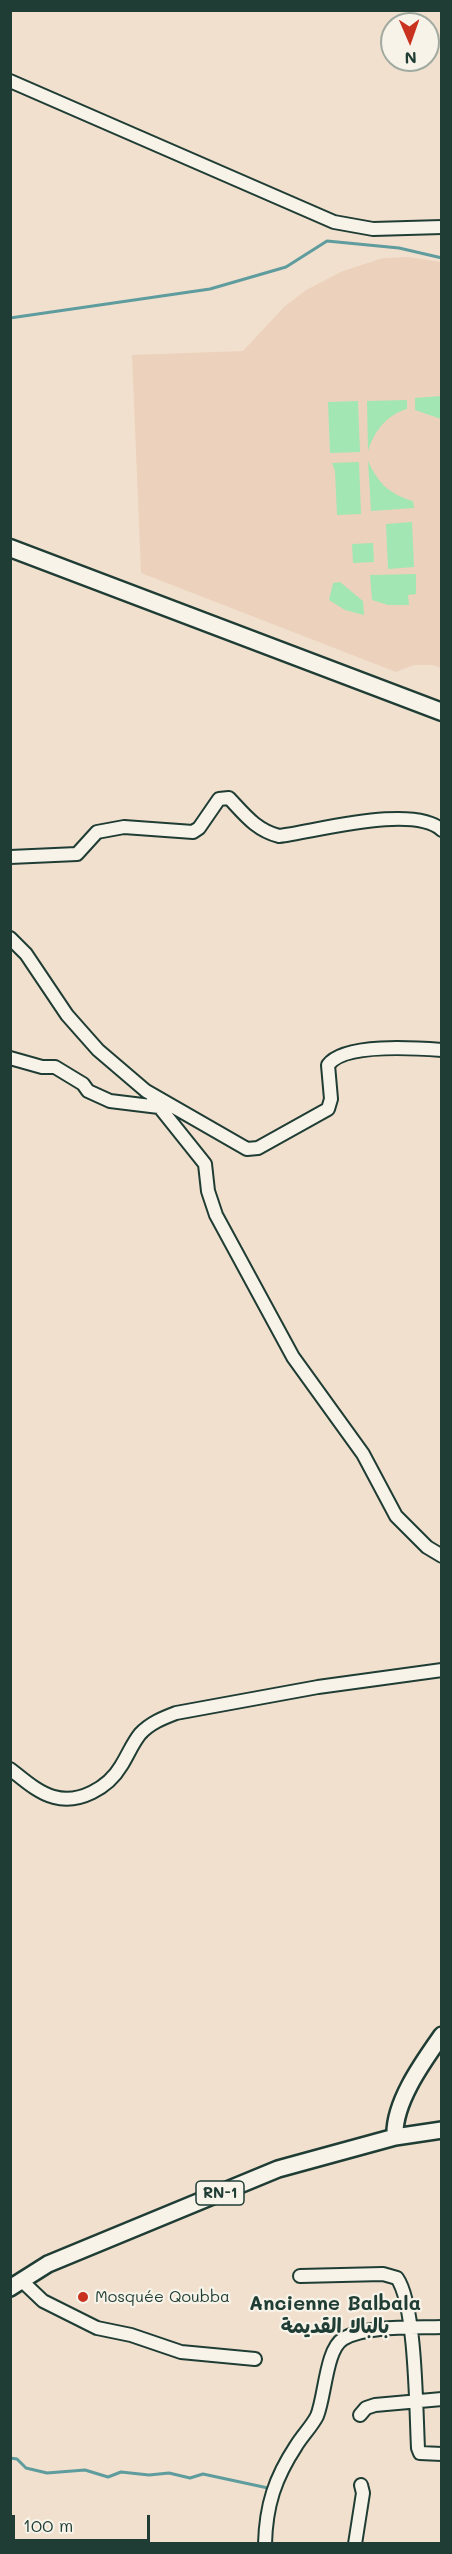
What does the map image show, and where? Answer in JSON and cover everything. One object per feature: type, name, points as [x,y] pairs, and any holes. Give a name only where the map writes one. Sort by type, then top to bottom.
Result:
[{"type":"highway","points":[[10,548],[441,712]]},
{"type":"main road","points":[[395,2137],[396,2119],[401,2103],[441,2034]]},
{"type":"main road","name":"RN-1","points":[[16,2285],[48,2264],[278,2169],[395,2137],[441,2130]]},
{"type":"street","points":[[10,81],[334,222],[373,229],[441,226]]},
{"type":"street","points":[[10,856],[77,854],[97,832],[124,827],[193,832],[199,828],[219,799],[224,798],[229,798],[248,821],[264,832],[279,836],[401,818],[426,820],[441,830]]},
{"type":"street","points":[[10,938],[26,954],[67,1015],[98,1050],[146,1091],[247,1149],[258,1148],[325,1113],[331,1099],[328,1065],[342,1053],[359,1050],[441,1050]]},
{"type":"street","points":[[10,1058],[42,1067],[55,1067],[83,1084],[88,1091],[110,1101],[159,1107]]},
{"type":"street","points":[[146,1091],[205,1164],[208,1191],[216,1215],[293,1357],[363,1454],[396,1516],[427,1547],[441,1556]]},
{"type":"street","points":[[10,1769],[53,1797],[84,1796],[97,1791],[109,1781],[121,1767],[141,1733],[156,1721],[176,1713],[307,1689],[441,1670]]},
{"type":"street","points":[[300,2276],[382,2274],[397,2278],[402,2286],[410,2328],[420,2453],[441,2454]]},
{"type":"street","points":[[16,2285],[97,2328],[131,2335],[181,2352],[255,2359]]},
{"type":"street","points":[[264,2544],[268,2501],[273,2486],[280,2471],[316,2416],[333,2352],[341,2340],[359,2333],[441,2327]]},
{"type":"street","points":[[360,2415],[366,2408],[375,2405],[441,2399]]},
{"type":"street","points":[[355,2544],[363,2493],[361,2485]]},
{"type":"shaded area","points":[[409,257],[441,262],[441,668],[432,665],[414,665],[396,672],[141,573],[132,355],[243,351],[284,307],[306,290],[343,271],[383,258]]},
{"type":"green space","points":[[441,396],[441,419],[415,410],[415,398]]},
{"type":"green space","points":[[407,400],[407,409],[393,415],[382,425],[368,451],[367,401]]},
{"type":"green space","points":[[358,401],[360,452],[330,453],[328,402]]},
{"type":"green space","points":[[368,461],[385,487],[413,501],[414,508],[371,511]]},
{"type":"green space","points":[[359,462],[361,514],[337,515],[335,471],[332,463]]},
{"type":"green space","points":[[412,522],[414,567],[388,569],[386,524]]},
{"type":"green space","points":[[373,543],[374,562],[353,563],[352,544]]},
{"type":"green space","points":[[416,574],[416,594],[408,595],[409,605],[388,605],[372,600],[370,575]]},
{"type":"green space","points":[[340,582],[363,601],[364,615],[345,610],[329,600],[333,583]]},
{"type":"waterway","points":[[10,318],[210,289],[286,267],[327,241],[399,248],[442,258]]},
{"type":"waterway","points":[[10,2458],[17,2459],[26,2468],[47,2473],[85,2470],[108,2477],[121,2472],[149,2475],[169,2473],[190,2478],[203,2474],[268,2488]]},
{"type":"place","name":"Mosquée Qoubba","points":[[83,2297]]},
{"type":"district","name":"Ancienne Balbala بالبالا القديمة","points":[[335,2316]]}]
